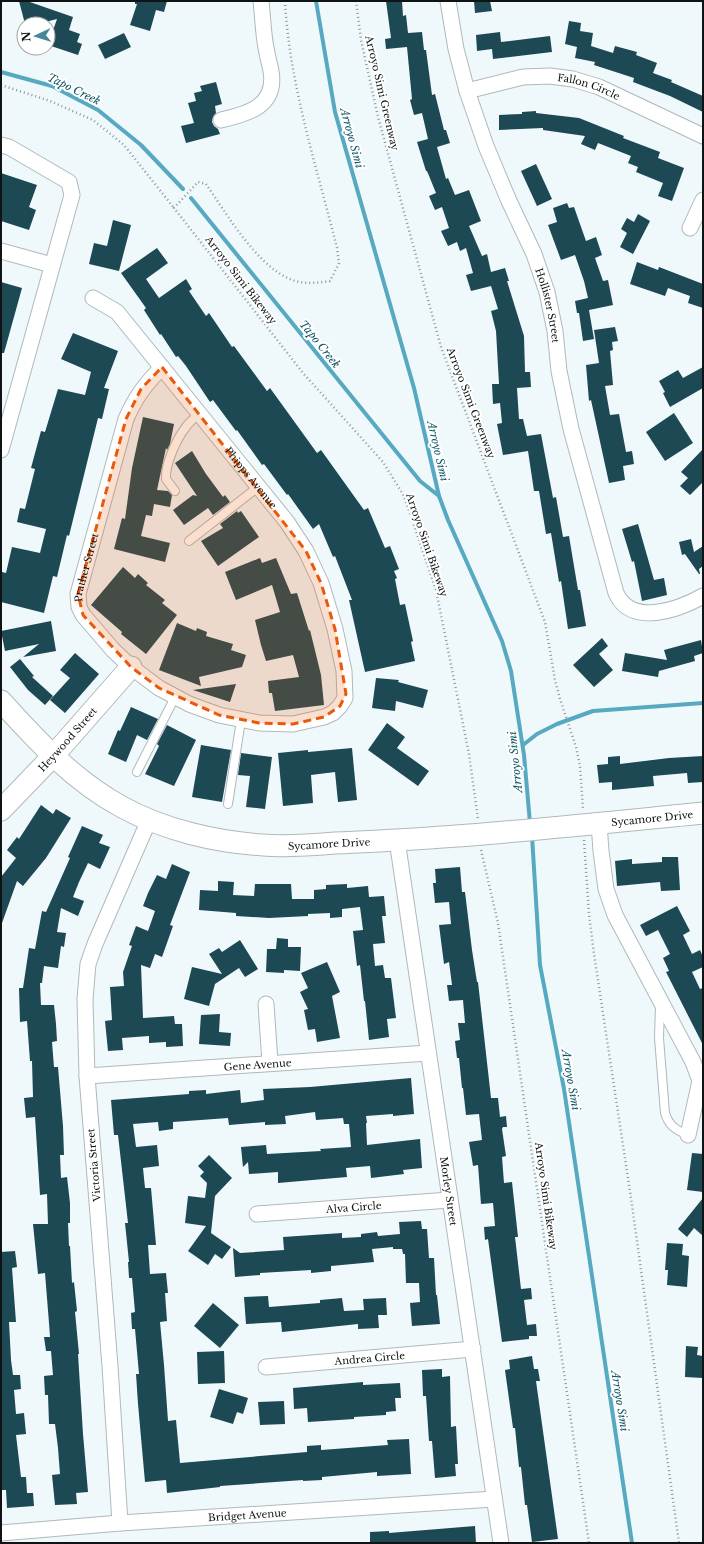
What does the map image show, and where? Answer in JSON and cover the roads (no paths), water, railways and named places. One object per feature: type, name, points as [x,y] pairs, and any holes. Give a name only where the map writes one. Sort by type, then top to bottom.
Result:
[{"type":"main road","name":"Heywood Street","points":[[1,810],[53,756],[131,667]]},
{"type":"main road","name":"Sycamore Drive","points":[[1,701],[53,756],[90,787],[122,808],[149,820],[182,831],[213,838],[264,845],[397,840],[481,834],[579,816],[599,823],[703,813]]},
{"type":"street","points":[[221,120],[253,110],[261,105],[268,94],[271,81],[271,72],[266,52],[261,1]]},
{"type":"street","name":"Hollister Street","points":[[448,1],[456,49],[467,91],[489,153],[509,201],[534,254],[547,292],[555,331],[559,371],[571,429],[614,586],[620,601],[626,608],[634,611],[651,613],[667,610],[694,601],[703,596]]},
{"type":"street","name":"Fallon Circle","points":[[467,91],[524,77],[550,76],[573,79],[599,87],[703,136]]},
{"type":"street","points":[[1,145],[10,147],[69,182],[72,196],[1,450]]},
{"type":"street","points":[[690,228],[703,200]]},
{"type":"street","points":[[1,251],[52,265]]},
{"type":"street","name":"Phipps Avenue","points":[[93,298],[117,312],[287,522],[306,551],[321,583],[335,628],[341,654],[346,694]]},
{"type":"street","name":"Prather Street","points":[[162,368],[142,389],[132,404],[126,419],[78,594],[79,607],[83,616],[113,650],[131,667],[159,688],[189,704],[219,715],[259,723],[294,724],[333,713],[340,706],[346,694]]},
{"type":"street","name":"Victoria Street","points":[[120,1523],[110,1366],[87,1076],[84,999],[88,964],[95,944],[149,820]]},
{"type":"street","points":[[599,823],[606,889],[615,915],[693,1062],[700,1081],[688,1135]]},
{"type":"street","name":"Morley Street","points":[[397,840],[501,1543]]},
{"type":"street","points":[[266,1004],[270,1063]]},
{"type":"street","name":"Gene Avenue","points":[[87,1076],[428,1053]]},
{"type":"street","name":"Alva Circle","points":[[257,1214],[450,1200]]},
{"type":"street","name":"Andrea Circle","points":[[266,1367],[473,1349]]},
{"type":"street","name":"Bridget Avenue","points":[[1,1533],[120,1523],[494,1499]]},
{"type":"lane","points":[[175,491],[166,479],[168,466],[179,436],[186,425],[199,413]]},
{"type":"lane","points":[[189,541],[258,487]]},
{"type":"lane","points":[[137,772],[175,697]]},
{"type":"lane","points":[[228,804],[241,720]]},
{"type":"lane","points":[[660,1001],[660,1038],[665,1113],[667,1121],[674,1128],[688,1135]]},
{"type":"waterway","name":"Arroyo Simi","points":[[316,1],[335,112],[414,388],[439,496],[448,520],[502,641],[511,671],[524,755],[530,823]]},
{"type":"waterway","name":"Tapo Creek","points":[[1,72],[52,86],[98,110],[141,145],[183,189]]},
{"type":"waterway","name":"Tapo Creek","points":[[191,198],[420,481],[439,496]]},
{"type":"waterway","points":[[523,745],[537,734],[557,724],[593,711],[703,703]]},
{"type":"waterway","name":"Arroyo Simi","points":[[532,836],[540,965],[564,1089],[632,1543]]}]
